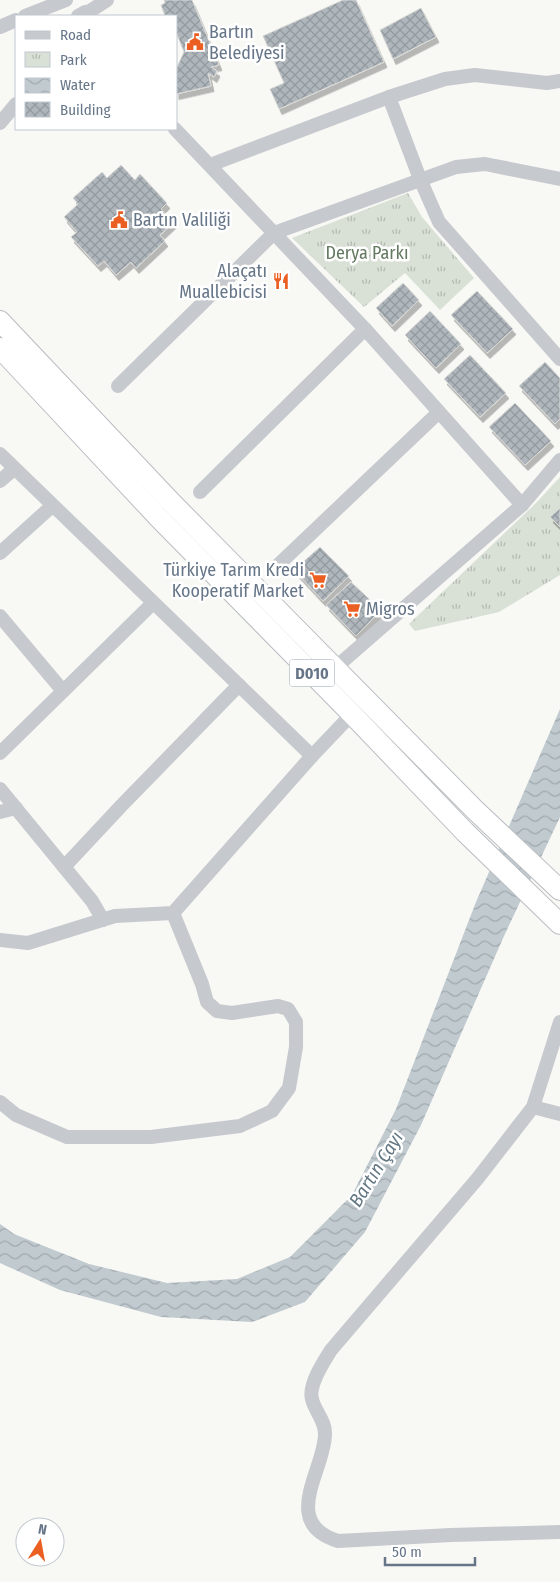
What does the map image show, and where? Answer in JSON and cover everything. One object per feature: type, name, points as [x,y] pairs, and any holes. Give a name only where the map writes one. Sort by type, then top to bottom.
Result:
[{"type":"highway","name":"D010","points":[[0,321],[173,504],[475,810],[560,890]]},
{"type":"highway","name":"D010","points":[[0,348],[158,517],[465,832],[555,919]]},
{"type":"street","points":[[33,15],[80,9],[108,0]]},
{"type":"street","points":[[210,165],[389,97],[445,79],[475,76],[547,83],[560,81]]},
{"type":"street","points":[[389,97],[420,179],[439,222],[560,358]]},
{"type":"street","points":[[0,123],[15,105]]},
{"type":"street","points":[[177,130],[365,329],[522,505]]},
{"type":"street","points":[[118,386],[274,233],[456,167],[485,164],[560,179]]},
{"type":"street","points":[[200,492],[365,329]]},
{"type":"street","points":[[276,567],[439,412]]},
{"type":"street","points":[[0,454],[312,756]]},
{"type":"street","points":[[335,668],[522,505],[560,460]]},
{"type":"street","points":[[0,481],[14,468]]},
{"type":"street","points":[[0,553],[52,506]]},
{"type":"street","points":[[0,753],[153,602]]},
{"type":"street","points":[[0,616],[63,690]]},
{"type":"street","points":[[64,867],[239,685]]},
{"type":"street","points":[[0,940],[28,943],[116,916],[173,913],[312,756],[352,714]]},
{"type":"street","points":[[0,788],[92,901],[103,920]]},
{"type":"street","points":[[0,812],[16,808]]},
{"type":"street","points":[[0,1102],[16,1115],[67,1137],[151,1136],[240,1126],[272,1111],[289,1088],[296,1047],[296,1022],[288,1010],[278,1006],[232,1013],[217,1011],[207,1002],[202,984],[173,913]]},
{"type":"street","points":[[560,1022],[533,1107],[478,1178],[323,1363],[316,1377],[312,1398],[325,1426],[325,1437],[307,1503],[310,1518],[318,1530],[330,1539],[338,1541],[560,1532]]},
{"type":"street","points":[[533,1107],[560,1114]]},
{"type":"green space","name":"Derya Parkı","points":[[408,193],[422,217],[474,278],[440,310],[405,273],[364,307],[292,238]]},
{"type":"green space","points":[[560,477],[560,575],[499,612],[415,631],[409,624],[536,503]]},
{"type":"water","name":"Bartın Çayı","points":[[560,709],[560,817],[504,936],[421,1125],[365,1232],[305,1302],[252,1322],[161,1317],[60,1290],[0,1263],[0,1224],[14,1234],[89,1264],[167,1283],[237,1279],[290,1257],[352,1195],[396,1109],[476,902]]},
{"type":"building","name":"Bartın Belediyesi","points":[[164,0],[192,0],[219,65],[211,67],[217,71],[214,77],[208,73],[211,86],[178,94],[178,65],[184,52],[178,37],[178,15],[165,15],[161,5],[165,3]]},
{"type":"building","points":[[343,0],[356,0],[384,62],[279,109],[270,89],[284,83],[263,36]]},
{"type":"building","points":[[421,8],[436,37],[393,59],[380,30]]},
{"type":"building","name":"Bartın Valiliği","points":[[121,165],[135,180],[140,174],[167,203],[161,209],[174,222],[160,235],[165,241],[136,268],[131,262],[116,275],[104,261],[98,266],[71,237],[77,232],[64,217],[78,204],[73,198],[102,172],[107,178]]},
{"type":"building","points":[[403,283],[419,300],[392,326],[376,308]]},
{"type":"building","points":[[477,291],[513,329],[487,353],[451,315]]},
{"type":"building","points":[[430,311],[461,344],[436,368],[405,335]]},
{"type":"building","points":[[470,355],[506,393],[480,417],[444,379]]},
{"type":"building","points":[[545,362],[560,378],[560,419],[555,424],[519,386]]},
{"type":"building","points":[[515,403],[551,441],[525,465],[489,427]]},
{"type":"building","points":[[560,508],[560,527],[550,517]]},
{"type":"building","points":[[320,547],[349,576],[323,601],[294,570]]},
{"type":"building","points":[[351,582],[381,610],[356,636],[326,605]]},
{"type":"place","name":"Bartın Belediyesi","points":[[195,42]]},
{"type":"place","name":"Bartın Valiliği","points":[[119,220]]},
{"type":"place","name":"Alaçatı Muallebicisi","points":[[281,281]]},
{"type":"place","name":"Türkiye Tarım Kredi Kooperatif Market","points":[[318,580]]},
{"type":"place","name":"Migros","points":[[352,609]]}]
